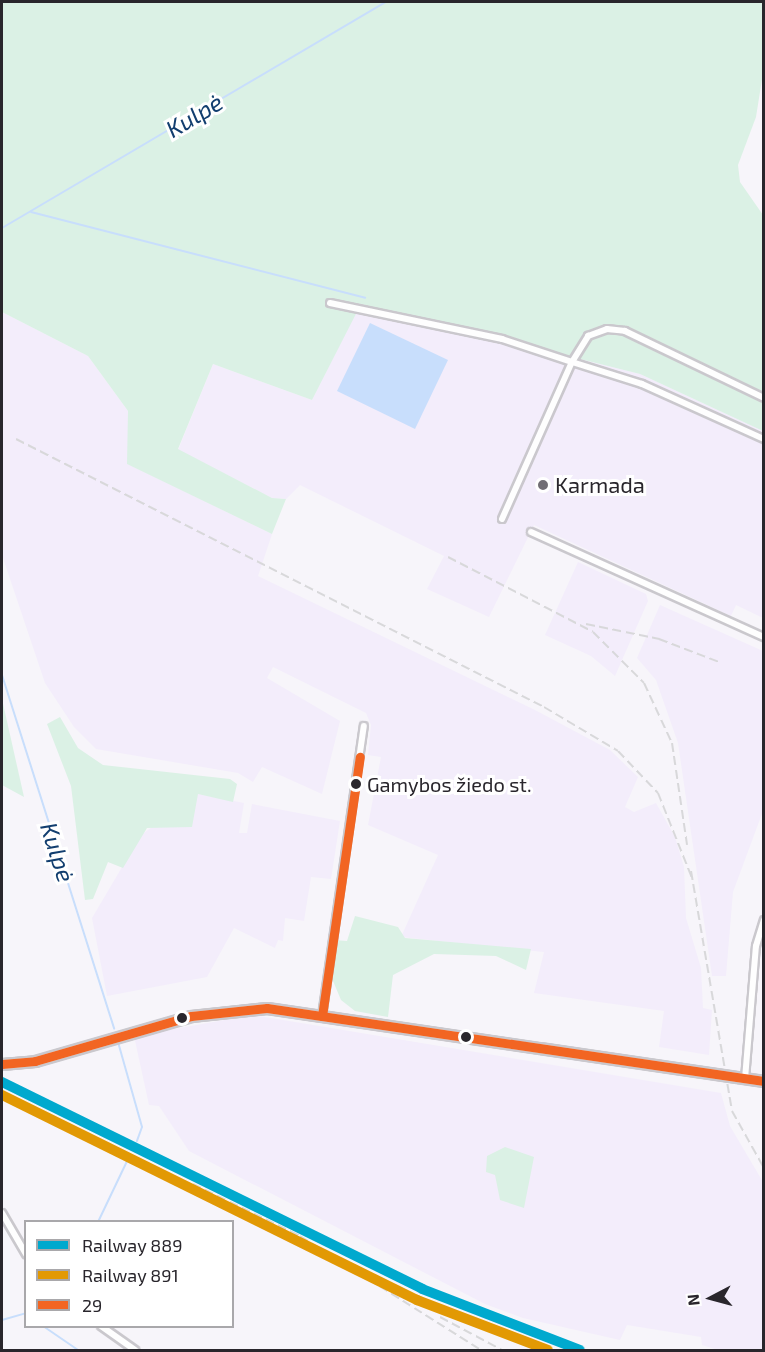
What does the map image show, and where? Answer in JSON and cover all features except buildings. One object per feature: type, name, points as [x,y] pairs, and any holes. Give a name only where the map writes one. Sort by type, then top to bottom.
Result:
[{"type":"main road","points":[[2,1064],[35,1061],[127,1030],[234,1007],[322,1016],[764,1081]]},
{"type":"street","points":[[330,303],[502,339],[642,384],[764,439]]},
{"type":"street","points":[[501,519],[572,362],[588,336],[616,329],[764,398]]},
{"type":"street","points":[[531,532],[764,637]]},
{"type":"street","points":[[322,1016],[364,726]]},
{"type":"street","points":[[745,1079],[756,946],[764,920]]},
{"type":"street","points":[[2,1213],[24,1251]]},
{"type":"street","points":[[104,1328],[135,1350]]},
{"type":"shaded area","points":[[360,304],[640,374],[763,431],[763,618],[736,605],[731,616],[534,525],[489,617],[427,589],[444,556],[300,485],[286,499],[272,498],[178,450],[213,364],[312,400]]},
{"type":"shaded area","points":[[2,312],[88,356],[128,411],[128,464],[272,534],[258,576],[535,710],[610,750],[638,777],[625,807],[634,812],[656,803],[675,837],[684,867],[686,918],[701,968],[703,1008],[712,1010],[709,1055],[659,1047],[664,1011],[534,993],[544,952],[401,937],[438,855],[368,825],[381,757],[368,755],[371,725],[366,713],[273,667],[267,678],[340,721],[322,794],[262,767],[253,782],[238,773],[96,749],[74,727],[45,683],[2,555]]},
{"type":"shaded area","points":[[578,562],[646,594],[648,601],[615,676],[591,656],[545,635]]},
{"type":"shaded area","points":[[660,605],[763,651],[763,811],[733,892],[726,976],[712,976],[678,743],[656,680],[637,658]]},
{"type":"shaded area","points":[[198,794],[244,803],[239,833],[247,833],[252,804],[340,821],[331,879],[311,877],[304,921],[285,918],[283,941],[278,940],[275,948],[234,928],[207,977],[107,996],[92,918],[141,835]]},
{"type":"shaded area","points":[[253,1015],[721,1093],[730,1126],[763,1182],[763,1350],[718,1350],[702,1345],[701,1337],[627,1325],[620,1340],[523,1318],[485,1304],[189,1151],[159,1106],[149,1105],[134,1036]]},
{"type":"green space","points":[[2,2],[763,2],[763,73],[756,117],[738,165],[740,182],[763,215],[763,431],[640,374],[361,304],[312,400],[213,364],[178,449],[272,498],[286,499],[272,534],[127,464],[128,411],[88,356],[2,312]]},
{"type":"green space","points":[[2,699],[24,797],[2,785]]},
{"type":"green space","points":[[60,717],[78,748],[103,765],[230,779],[237,784],[233,802],[198,794],[192,827],[147,828],[123,868],[108,862],[93,899],[85,900],[71,786],[47,724]]},
{"type":"green space","points":[[355,916],[398,927],[405,938],[531,949],[526,970],[496,956],[434,954],[393,975],[388,1017],[355,1011],[341,1000],[333,981],[334,940],[347,941]]},
{"type":"green space","points":[[505,1147],[534,1157],[524,1208],[500,1200],[495,1175],[486,1172],[487,1156]]},
{"type":"water","points":[[370,323],[448,360],[415,429],[337,391]]},
{"type":"waterway","name":"Kulpė","points":[[2,228],[386,2]]},
{"type":"waterway","points":[[31,212],[365,298]]},
{"type":"waterway","name":"Kulpė","points":[[2,675],[114,1029]]},
{"type":"waterway","name":"Kulpė","points":[[118,1042],[142,1127],[137,1141]]},
{"type":"waterway","name":"Kulpė","points":[[99,1220],[129,1157]]},
{"type":"waterway","name":"Kulpė","points":[[2,1320],[24,1314]]},
{"type":"waterway","points":[[46,1328],[78,1350]]},
{"type":"railway","points":[[16,439],[544,707],[618,751],[658,793],[692,878]]},
{"type":"railway","points":[[448,557],[593,632],[644,683],[672,743],[687,845]]},
{"type":"railway","points":[[586,624],[659,639],[719,662]]},
{"type":"railway","points":[[691,871],[732,1111],[764,1168]]},
{"type":"railway","points":[[193,1184],[300,1236],[481,1350]]},
{"type":"railway","points":[[440,1317],[502,1350]]},
{"type":"rail line","name":"889","points":[[2,1082],[422,1289],[580,1350]]},
{"type":"rail line","name":"891","points":[[2,1095],[417,1300],[548,1350]]},
{"type":"transit line","name":"29","points":[[322,1016],[360,757]]},
{"type":"transit line","name":"29","points":[[2,1064],[35,1061],[191,1016],[267,1008],[764,1081]]},
{"type":"place","name":"Karmada","points":[[543,485]]},
{"type":"place","name":"Gamybos žiedo st.","points":[[356,784]]}]
